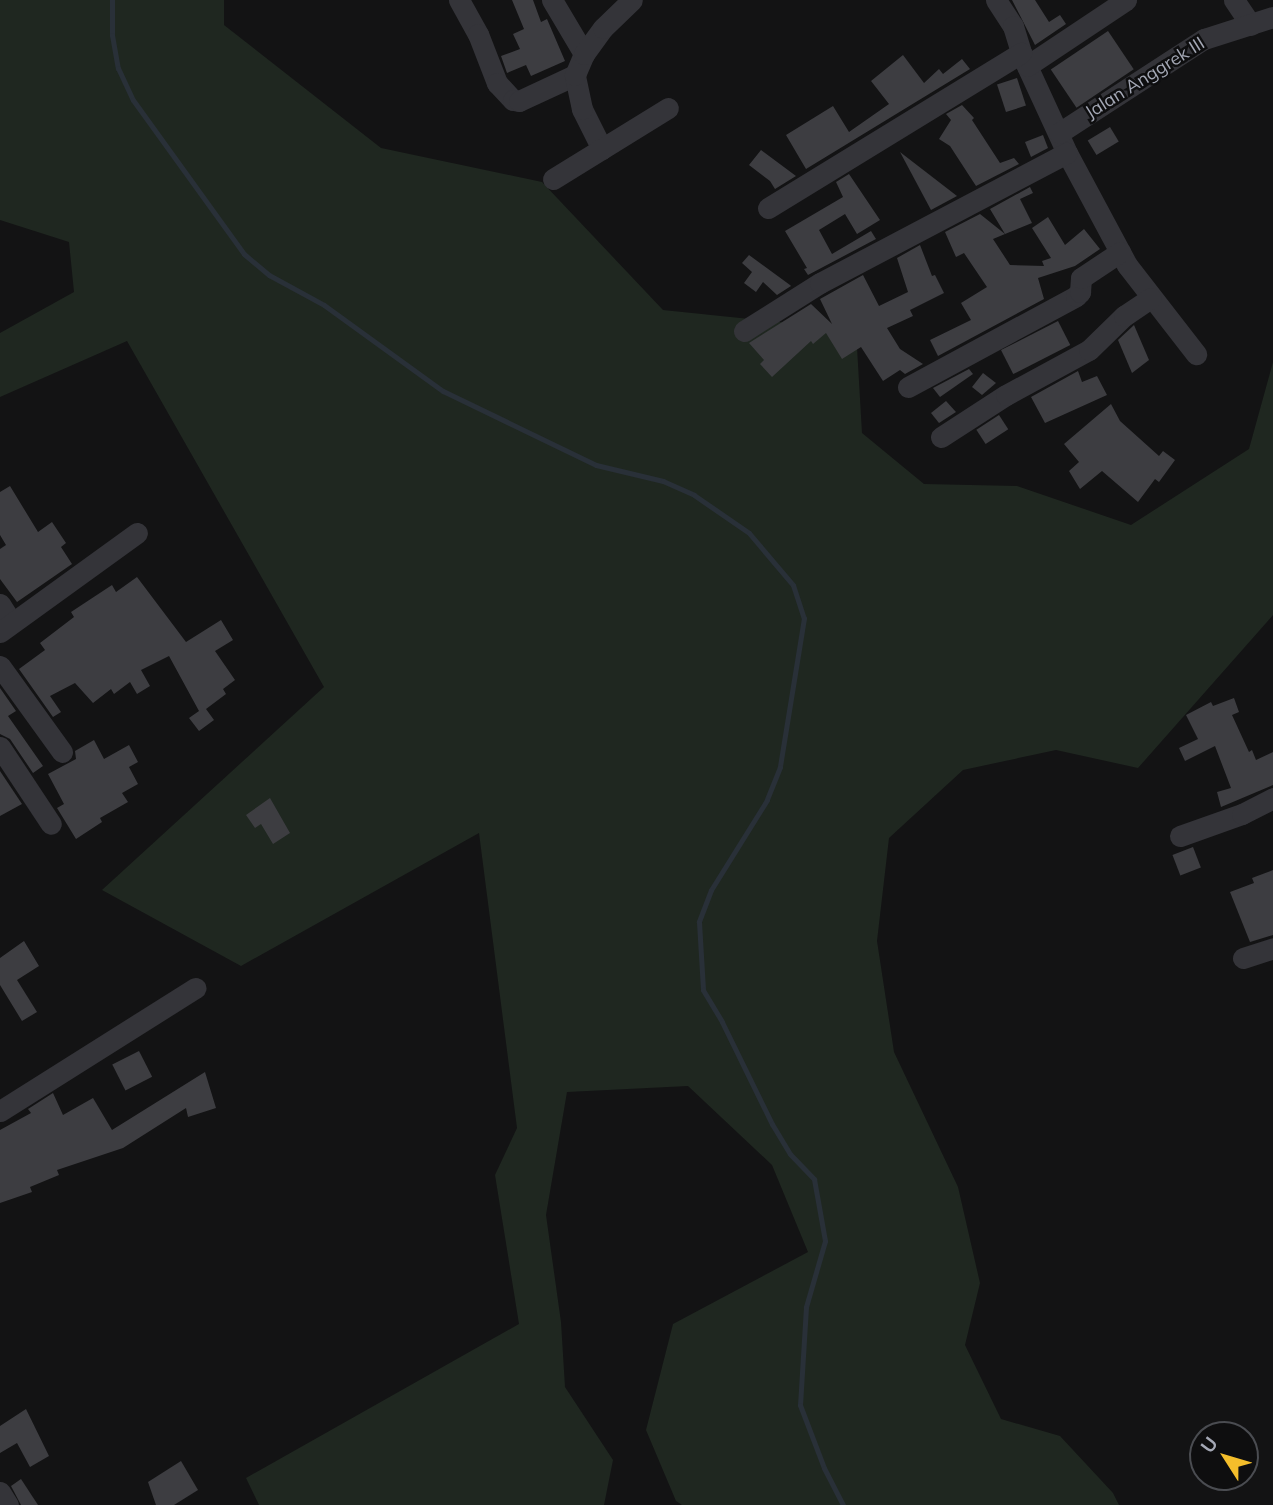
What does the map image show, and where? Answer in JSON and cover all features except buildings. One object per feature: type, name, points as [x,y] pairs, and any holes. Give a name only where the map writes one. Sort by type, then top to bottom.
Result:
[{"type":"street","points":[[458,0],[478,34],[497,83],[513,100],[519,101],[575,75]]},
{"type":"street","points":[[552,0],[584,54]]},
{"type":"street","points":[[602,149],[582,109],[575,75],[584,54],[603,28],[632,0]]},
{"type":"street","points":[[996,0],[1013,26],[1024,60],[1063,143],[1120,252],[1151,298],[1196,354]]},
{"type":"street","points":[[768,208],[1126,0]]},
{"type":"street","points":[[1234,0],[1251,25]]},
{"type":"street","name":"Jalan Anggrek III","points":[[744,331],[820,283],[1063,143],[1204,39],[1240,25],[1251,25],[1273,17]]},
{"type":"street","points":[[553,179],[668,108]]},
{"type":"street","points":[[908,387],[1076,296],[1080,292],[1081,278],[1120,252]]},
{"type":"street","points":[[941,437],[1006,395],[1088,350],[1124,316],[1151,298]]},
{"type":"street","points":[[0,604],[6,627],[136,533]]},
{"type":"street","points":[[0,666],[62,752]]},
{"type":"street","points":[[0,747],[51,824]]},
{"type":"street","points":[[1180,836],[1242,814],[1273,798]]},
{"type":"street","points":[[1243,958],[1273,948]]},
{"type":"street","points":[[0,1111],[195,988]]},
{"type":"street","points":[[0,1492],[8,1505]]},
{"type":"shaded area","points":[[0,0],[224,0],[224,25],[381,148],[542,182],[663,310],[856,330],[862,433],[924,484],[1017,486],[1131,525],[1249,449],[1273,362],[1273,615],[1138,768],[1056,750],[963,770],[889,838],[877,941],[894,1052],[958,1187],[980,1283],[965,1345],[1001,1419],[1060,1436],[1113,1493],[1119,1505],[682,1505],[676,1501],[646,1430],[673,1324],[808,1252],[772,1165],[688,1086],[567,1092],[546,1215],[561,1322],[565,1387],[613,1460],[604,1505],[259,1505],[246,1478],[519,1324],[495,1175],[517,1128],[479,833],[241,966],[102,890],[324,687],[127,341],[0,397],[0,333],[74,292],[69,242],[0,220]]},
{"type":"waterway","points":[[112,0],[112,35],[118,68],[133,100],[244,254],[269,275],[324,305],[443,391],[596,465],[663,481],[694,495],[749,533],[793,585],[804,618],[780,767],[767,800],[711,890],[699,922],[703,990],[722,1022],[772,1124],[790,1154],[814,1179],[825,1241],[806,1307],[800,1405],[824,1468],[843,1505]]}]
